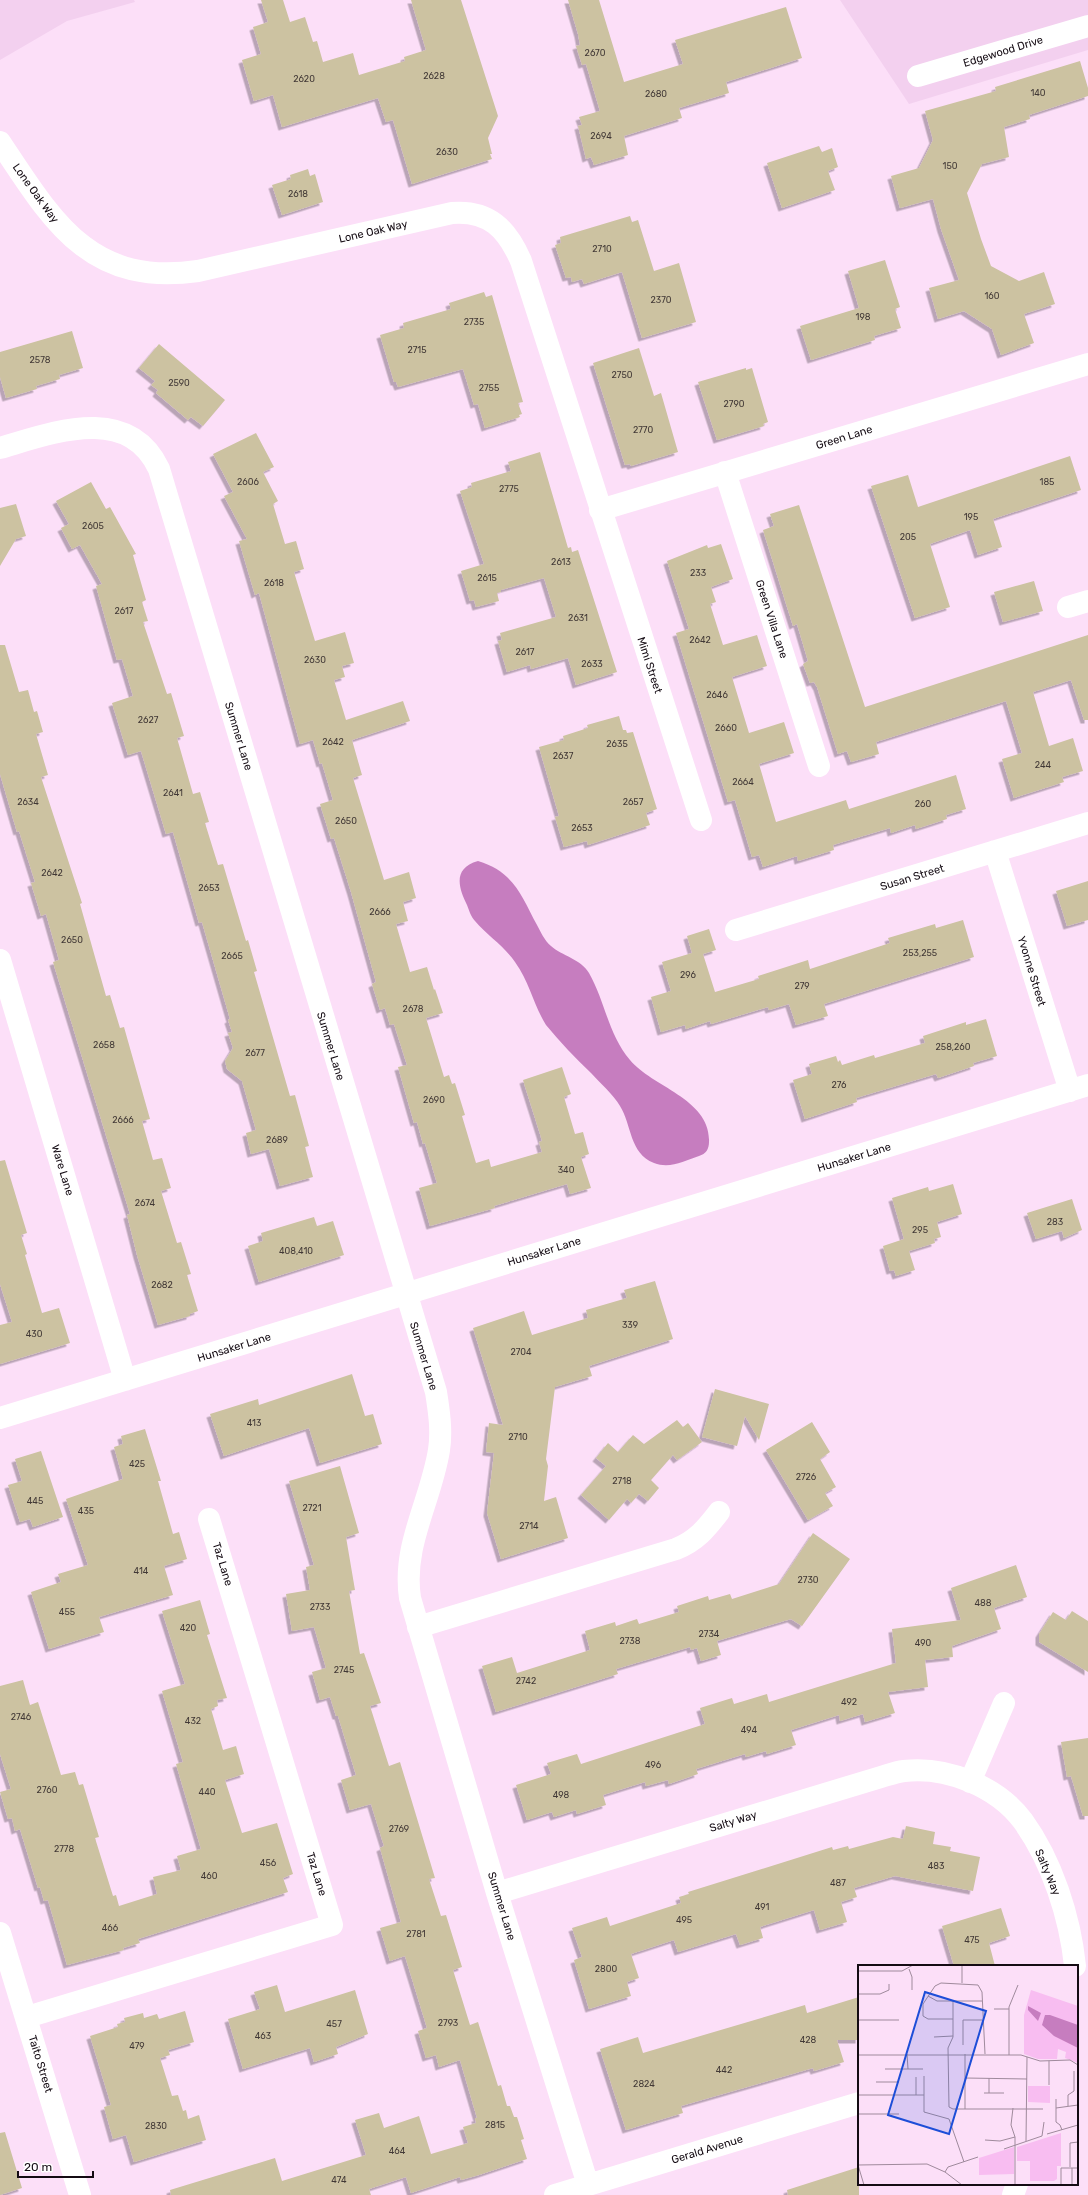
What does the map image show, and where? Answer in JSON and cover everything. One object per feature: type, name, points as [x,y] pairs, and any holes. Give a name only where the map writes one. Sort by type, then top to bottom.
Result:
[{"type":"street","name":"Edgewood Drive","points":[[918,76],[1088,26]]},
{"type":"street","name":"Lone Oak Way","points":[[0,142],[45,209],[68,234],[106,260],[137,271],[176,274],[198,271],[452,213],[475,214],[494,223],[511,240],[521,261],[600,510]]},
{"type":"street","name":"Green Lane","points":[[600,510],[1088,364]]},
{"type":"street","name":"Summer Lane","points":[[0,448],[64,430],[100,428],[111,430],[141,445],[154,459],[159,469],[436,1392],[440,1429],[440,1448],[436,1468],[413,1536],[408,1562],[409,1593],[497,1892],[588,2185]]},
{"type":"street","name":"Green Villa Lane","points":[[725,472],[819,766]]},
{"type":"street","name":"Mimi Street","points":[[600,510],[701,820]]},
{"type":"street","name":"Susan Street","points":[[736,930],[1088,823]]},
{"type":"street","name":"Yvonne Street","points":[[995,851],[1079,1088]]},
{"type":"street","name":"Ware Lane","points":[[0,960],[5,993],[125,1380]]},
{"type":"street","name":"Hunsaker Lane","points":[[0,1418],[1079,1088]]},
{"type":"street","points":[[418,1627],[676,1549],[695,1540],[702,1534],[719,1512]]},
{"type":"street","name":"Taz Lane","points":[[27,2017],[332,1925],[209,1519]]},
{"type":"street","points":[[970,1782],[1004,1703]]},
{"type":"street","name":"Salty Way","points":[[497,1892],[904,1771],[924,1771],[949,1774],[988,1791],[1006,1804],[1022,1820],[1052,1876],[1073,1950],[1075,1965]]},
{"type":"street","name":"Taito Street","points":[[0,1933],[27,2017],[80,2195]]},
{"type":"street","name":"Gerald Avenue","points":[[556,2195],[858,2103]]},
{"type":"street","points":[[1014,2195],[1017,2185]]},
{"type":"shaded area","points":[[0,0],[134,0],[135,2],[67,21],[0,60]]},
{"type":"shaded area","points":[[840,0],[1088,0],[1088,50],[909,104]]},
{"type":"shaded area","points":[[478,861],[500,871],[508,878],[521,894],[543,936],[549,944],[586,968],[617,1039],[630,1060],[640,1070],[691,1104],[701,1115],[707,1127],[709,1142],[708,1149],[704,1154],[677,1164],[660,1165],[654,1163],[640,1153],[635,1146],[624,1113],[620,1106],[546,1025],[515,962],[506,951],[472,918],[461,892],[460,879],[464,868]]},
{"type":"building","points":[[261,0],[283,0],[290,22],[305,17],[313,42],[317,41],[323,62],[353,53],[359,75],[405,61],[404,57],[426,50],[411,0],[461,0],[498,116],[488,138],[492,159],[412,184],[393,120],[386,122],[378,98],[282,127],[273,95],[254,101],[242,60],[261,54],[253,27],[268,22]]},
{"type":"building","points":[[568,0],[599,0],[624,82],[683,64],[675,40],[786,7],[802,58],[726,82],[729,93],[679,108],[682,118],[624,136],[628,155],[594,165],[591,157],[586,159],[578,126],[582,125],[579,117],[600,111],[586,64],[582,65],[576,46],[580,45]]},
{"type":"building","points":[[1080,61],[1088,88],[1088,96],[1029,115],[1030,119],[1004,127],[1009,157],[982,164],[967,193],[991,266],[1019,281],[1044,272],[1055,304],[1024,314],[1034,343],[1001,355],[992,329],[964,311],[938,319],[929,288],[959,280],[941,229],[933,199],[900,208],[891,176],[919,168],[933,140],[925,111],[996,91],[995,87]]},
{"type":"building","points":[[819,146],[822,152],[832,148],[838,167],[828,171],[835,190],[782,208],[767,163]]},
{"type":"building","points":[[308,169],[310,176],[315,174],[323,202],[282,215],[272,185],[291,179],[290,175]]},
{"type":"building","points":[[630,216],[632,222],[638,220],[654,271],[679,263],[696,322],[642,338],[622,272],[584,284],[582,279],[572,282],[571,277],[566,278],[555,245],[561,243],[560,237]]},
{"type":"building","points":[[885,260],[900,307],[895,309],[901,328],[874,336],[875,340],[811,360],[800,326],[859,308],[848,271]]},
{"type":"building","points":[[484,292],[486,297],[492,295],[523,402],[518,403],[522,414],[519,415],[520,417],[485,428],[478,404],[474,405],[463,369],[398,387],[396,382],[394,382],[380,335],[404,328],[403,323],[451,309],[449,303]]},
{"type":"building","points":[[72,331],[83,368],[59,375],[60,379],[36,386],[37,389],[6,398],[0,377],[0,352]]},
{"type":"building","points":[[159,344],[225,400],[203,426],[191,417],[188,420],[156,393],[158,390],[151,385],[155,381],[139,368]]},
{"type":"building","points":[[639,348],[654,396],[661,393],[678,452],[631,466],[630,464],[625,465],[593,363]]},
{"type":"building","points":[[746,368],[746,370],[752,368],[768,422],[763,424],[764,426],[717,440],[698,382]]},
{"type":"building","points":[[256,433],[274,467],[263,472],[278,501],[273,504],[285,544],[296,541],[304,569],[294,572],[315,641],[345,632],[354,663],[342,666],[345,677],[334,680],[346,720],[403,701],[410,721],[352,740],[362,775],[353,778],[384,880],[409,872],[416,898],[403,902],[408,921],[396,924],[410,972],[427,967],[434,990],[435,989],[443,1013],[426,1018],[444,1077],[449,1075],[452,1084],[455,1083],[465,1115],[462,1116],[476,1163],[489,1159],[491,1167],[542,1152],[539,1142],[542,1141],[523,1080],[562,1067],[571,1094],[564,1097],[575,1134],[583,1132],[589,1154],[581,1157],[591,1188],[570,1194],[567,1184],[494,1206],[495,1208],[430,1226],[419,1188],[437,1183],[417,1122],[414,1123],[398,1067],[407,1065],[394,1024],[390,1025],[385,1008],[380,1010],[372,984],[376,982],[351,892],[334,838],[331,839],[320,804],[333,800],[322,763],[320,764],[313,740],[300,744],[259,593],[255,595],[239,541],[247,539],[224,496],[233,492],[213,454]]},
{"type":"building","points":[[540,452],[568,548],[571,547],[572,552],[578,550],[617,672],[576,685],[568,658],[531,669],[530,665],[507,672],[498,641],[502,640],[500,633],[556,617],[544,578],[501,590],[501,592],[497,593],[499,601],[476,607],[474,600],[470,601],[461,571],[484,564],[460,491],[472,487],[471,483],[511,471],[508,462]]},
{"type":"building","points":[[1070,456],[1081,490],[993,519],[1002,547],[978,555],[970,530],[930,544],[950,607],[915,618],[871,486],[908,475],[918,507]]},
{"type":"building","points":[[91,482],[106,509],[110,507],[136,554],[133,555],[146,600],[142,602],[148,621],[143,622],[167,694],[171,693],[184,736],[177,738],[193,794],[200,792],[209,822],[205,823],[218,865],[223,864],[246,941],[248,940],[257,971],[254,972],[290,1096],[295,1095],[309,1146],[305,1147],[313,1177],[280,1186],[269,1149],[251,1154],[246,1133],[256,1130],[242,1081],[227,1069],[225,1061],[233,1048],[228,1033],[232,1032],[228,1020],[230,1019],[202,922],[199,923],[173,832],[166,834],[141,751],[128,755],[112,703],[133,696],[122,659],[117,660],[96,586],[102,584],[80,545],[72,549],[61,528],[69,524],[56,501]]},
{"type":"building","points":[[16,504],[26,536],[16,539],[0,566],[0,508]]},
{"type":"building","points":[[799,505],[865,707],[1088,635],[1088,720],[1084,720],[1071,680],[1033,692],[1049,746],[1073,738],[1083,771],[1062,777],[1064,782],[1014,798],[1002,759],[1022,753],[1006,701],[876,742],[879,754],[851,762],[847,751],[838,754],[817,687],[814,682],[810,683],[803,664],[808,661],[797,624],[793,626],[763,530],[774,526],[770,514]]},
{"type":"building","points":[[721,544],[733,579],[711,587],[716,602],[710,604],[723,645],[757,635],[767,666],[732,677],[749,733],[784,722],[794,753],[759,764],[776,822],[846,800],[849,809],[956,775],[966,809],[946,815],[947,819],[916,829],[915,825],[891,833],[890,828],[833,845],[834,850],[798,861],[797,856],[763,867],[759,855],[752,857],[735,800],[728,802],[676,633],[689,629],[667,561],[707,545],[708,548]]},
{"type":"building","points":[[1034,581],[1043,611],[1003,622],[994,592]]},
{"type":"building","points":[[0,645],[5,645],[19,692],[28,690],[34,712],[37,711],[43,732],[36,734],[48,775],[41,777],[82,903],[80,904],[106,996],[110,995],[120,1028],[124,1027],[150,1119],[142,1121],[153,1160],[162,1158],[171,1188],[161,1191],[177,1243],[181,1242],[191,1274],[187,1275],[198,1311],[190,1314],[190,1316],[158,1325],[137,1255],[127,1215],[130,1214],[53,962],[59,960],[46,914],[41,916],[31,883],[35,882],[19,831],[17,832],[0,774]]},
{"type":"building","points":[[619,716],[623,730],[626,730],[627,733],[633,732],[657,809],[646,813],[650,825],[588,845],[587,841],[564,847],[555,817],[559,816],[539,747],[564,740],[563,736],[588,728],[587,725]]},
{"type":"building","points":[[1088,881],[1088,920],[1067,926],[1056,891]]},
{"type":"building","points":[[963,920],[974,957],[824,1004],[828,1016],[796,1025],[789,1004],[769,1010],[768,1007],[711,1024],[710,1021],[686,1029],[685,1025],[661,1032],[651,997],[671,991],[662,962],[692,953],[687,936],[709,929],[716,950],[703,954],[715,992],[759,979],[758,976],[808,960],[810,969],[890,943],[888,938],[935,924],[936,928]]},
{"type":"building","points":[[986,1019],[997,1056],[973,1063],[974,1066],[938,1078],[936,1074],[856,1098],[857,1102],[805,1119],[793,1080],[812,1074],[809,1064],[836,1056],[838,1062],[840,1060],[842,1065],[874,1055],[875,1058],[925,1043],[923,1036],[966,1022],[966,1025]]},
{"type":"building","points":[[5,1160],[27,1233],[21,1235],[27,1254],[25,1255],[42,1313],[59,1308],[70,1343],[0,1364],[0,1325],[12,1322],[0,1284],[0,1161]]},
{"type":"building","points":[[953,1184],[962,1214],[937,1222],[941,1237],[934,1239],[935,1243],[909,1251],[915,1270],[896,1276],[894,1270],[890,1271],[883,1246],[904,1239],[892,1198],[928,1187],[929,1191]]},
{"type":"building","points":[[1072,1199],[1082,1230],[1064,1238],[1062,1231],[1036,1239],[1027,1213]]},
{"type":"building","points":[[314,1217],[317,1226],[333,1221],[344,1255],[259,1282],[248,1246],[263,1241],[261,1233]]},
{"type":"building","points":[[655,1281],[673,1339],[589,1366],[592,1376],[555,1387],[546,1459],[548,1466],[544,1501],[556,1497],[568,1538],[501,1559],[487,1513],[494,1453],[486,1452],[489,1423],[503,1425],[473,1328],[524,1311],[532,1335],[588,1318],[586,1310],[627,1298],[624,1290]]},
{"type":"building","points":[[352,1374],[365,1416],[373,1414],[382,1444],[320,1463],[309,1428],[224,1456],[210,1414],[258,1399],[259,1405]]},
{"type":"building","points":[[715,1389],[769,1404],[759,1440],[745,1416],[737,1446],[702,1437]]},
{"type":"building","points":[[677,1420],[683,1427],[688,1423],[702,1442],[677,1460],[673,1455],[651,1480],[659,1488],[648,1501],[639,1494],[631,1503],[627,1499],[609,1520],[581,1495],[606,1466],[596,1458],[608,1443],[618,1452],[633,1435],[644,1444]]},
{"type":"building","points":[[812,1422],[830,1452],[820,1459],[836,1487],[825,1493],[833,1506],[808,1520],[766,1450]]},
{"type":"building","points":[[145,1429],[161,1481],[158,1481],[173,1534],[179,1532],[187,1559],[164,1566],[173,1595],[99,1617],[104,1632],[49,1649],[31,1592],[61,1582],[58,1574],[88,1565],[66,1499],[123,1479],[114,1447],[123,1444],[121,1436]]},
{"type":"building","points":[[41,1451],[63,1517],[33,1527],[30,1519],[20,1522],[8,1485],[22,1481],[15,1459]]},
{"type":"building","points":[[340,1466],[359,1533],[346,1537],[355,1590],[349,1591],[360,1654],[364,1653],[381,1703],[370,1706],[389,1766],[400,1762],[435,1878],[429,1879],[441,1916],[446,1915],[462,1967],[453,1970],[470,2025],[478,2022],[498,2086],[501,2085],[507,2106],[510,2106],[514,2117],[517,2117],[524,2139],[521,2140],[527,2159],[479,2175],[461,2180],[460,2177],[411,2193],[406,2177],[369,2189],[371,2195],[171,2195],[170,2190],[275,2158],[282,2181],[366,2155],[355,2120],[379,2113],[384,2128],[419,2116],[431,2154],[468,2143],[463,2127],[476,2123],[475,2118],[477,2118],[460,2060],[439,2067],[436,2055],[426,2058],[418,2031],[427,2028],[405,1956],[390,1961],[380,1928],[401,1922],[380,1848],[384,1846],[371,1804],[350,1810],[341,1780],[356,1775],[338,1716],[336,1716],[330,1697],[320,1700],[312,1672],[326,1668],[314,1627],[292,1631],[286,1594],[310,1590],[306,1567],[314,1565],[289,1481]]},
{"type":"building","points":[[813,1533],[850,1559],[802,1626],[791,1619],[717,1641],[721,1655],[701,1661],[697,1648],[691,1650],[690,1647],[616,1669],[618,1674],[496,1712],[482,1666],[512,1657],[517,1673],[590,1650],[585,1631],[615,1622],[616,1626],[637,1619],[639,1624],[679,1612],[677,1606],[708,1596],[709,1600],[730,1594],[732,1599],[779,1584]]},
{"type":"building","points":[[1016,1565],[1027,1597],[994,1608],[1001,1629],[952,1646],[953,1657],[925,1660],[928,1687],[888,1692],[895,1713],[865,1722],[863,1714],[840,1721],[839,1715],[791,1730],[796,1745],[767,1754],[766,1751],[746,1757],[745,1754],[696,1769],[698,1774],[669,1784],[668,1780],[646,1786],[645,1782],[603,1795],[606,1805],[577,1814],[576,1810],[554,1817],[552,1812],[527,1820],[516,1785],[551,1774],[547,1763],[577,1754],[581,1764],[705,1724],[700,1708],[732,1698],[734,1704],[767,1694],[769,1702],[896,1663],[892,1629],[961,1620],[951,1588]]},
{"type":"building","points":[[200,1600],[210,1634],[207,1635],[227,1698],[217,1700],[218,1706],[211,1709],[223,1750],[236,1746],[244,1774],[225,1780],[242,1833],[277,1823],[293,1874],[283,1878],[288,1892],[138,1939],[140,1943],[123,1948],[124,1950],[67,1965],[48,1900],[44,1901],[40,1887],[38,1888],[20,1829],[15,1831],[12,1818],[8,1819],[0,1792],[11,1789],[0,1754],[0,1686],[23,1680],[30,1705],[38,1702],[61,1775],[75,1772],[79,1785],[83,1784],[99,1837],[95,1838],[113,1896],[116,1895],[119,1906],[157,1894],[153,1877],[181,1870],[177,1856],[201,1849],[176,1764],[183,1762],[162,1691],[185,1684],[162,1611]]},
{"type":"building","points":[[1072,1611],[1088,1621],[1088,1672],[1039,1642],[1039,1634],[1053,1612],[1066,1620]]},
{"type":"building","points":[[1088,1738],[1088,1816],[1083,1816],[1071,1776],[1067,1777],[1061,1742]]},
{"type":"building","points":[[906,1826],[935,1832],[933,1844],[951,1847],[950,1851],[980,1857],[973,1891],[895,1876],[854,1888],[857,1897],[841,1902],[847,1922],[820,1930],[814,1910],[760,1927],[763,1938],[740,1945],[736,1934],[678,1952],[674,1940],[631,1954],[639,1978],[627,1982],[631,1996],[589,2009],[574,1960],[582,1957],[572,1928],[607,1917],[610,1926],[681,1903],[679,1897],[689,1894],[688,1892],[832,1847],[833,1850],[848,1846],[849,1849],[893,1837],[903,1839]]},
{"type":"building","points":[[1001,1908],[1010,1936],[989,1943],[995,1965],[954,1965],[942,1926]]},
{"type":"building","points":[[277,1985],[285,2012],[355,1990],[368,2034],[336,2047],[338,2054],[314,2062],[310,2048],[243,2069],[228,2019],[260,2009],[254,1992]]},
{"type":"building","points":[[858,1997],[858,2040],[837,2040],[844,2062],[814,2071],[813,2068],[681,2106],[683,2113],[626,2130],[600,2049],[638,2037],[643,2053],[805,2005],[807,2013]]},
{"type":"building","points":[[185,2011],[194,2042],[168,2050],[170,2055],[160,2058],[172,2096],[178,2095],[183,2111],[186,2110],[188,2119],[199,2115],[206,2140],[134,2162],[126,2135],[113,2139],[104,2107],[111,2105],[90,2036],[118,2027],[117,2024],[125,2022],[124,2018],[143,2013],[144,2018],[157,2014],[159,2019]]},
{"type":"building","points":[[5,2132],[22,2188],[0,2195],[0,2133]]},
{"type":"building","points":[[858,2167],[859,2195],[788,2195],[787,2190]]}]
